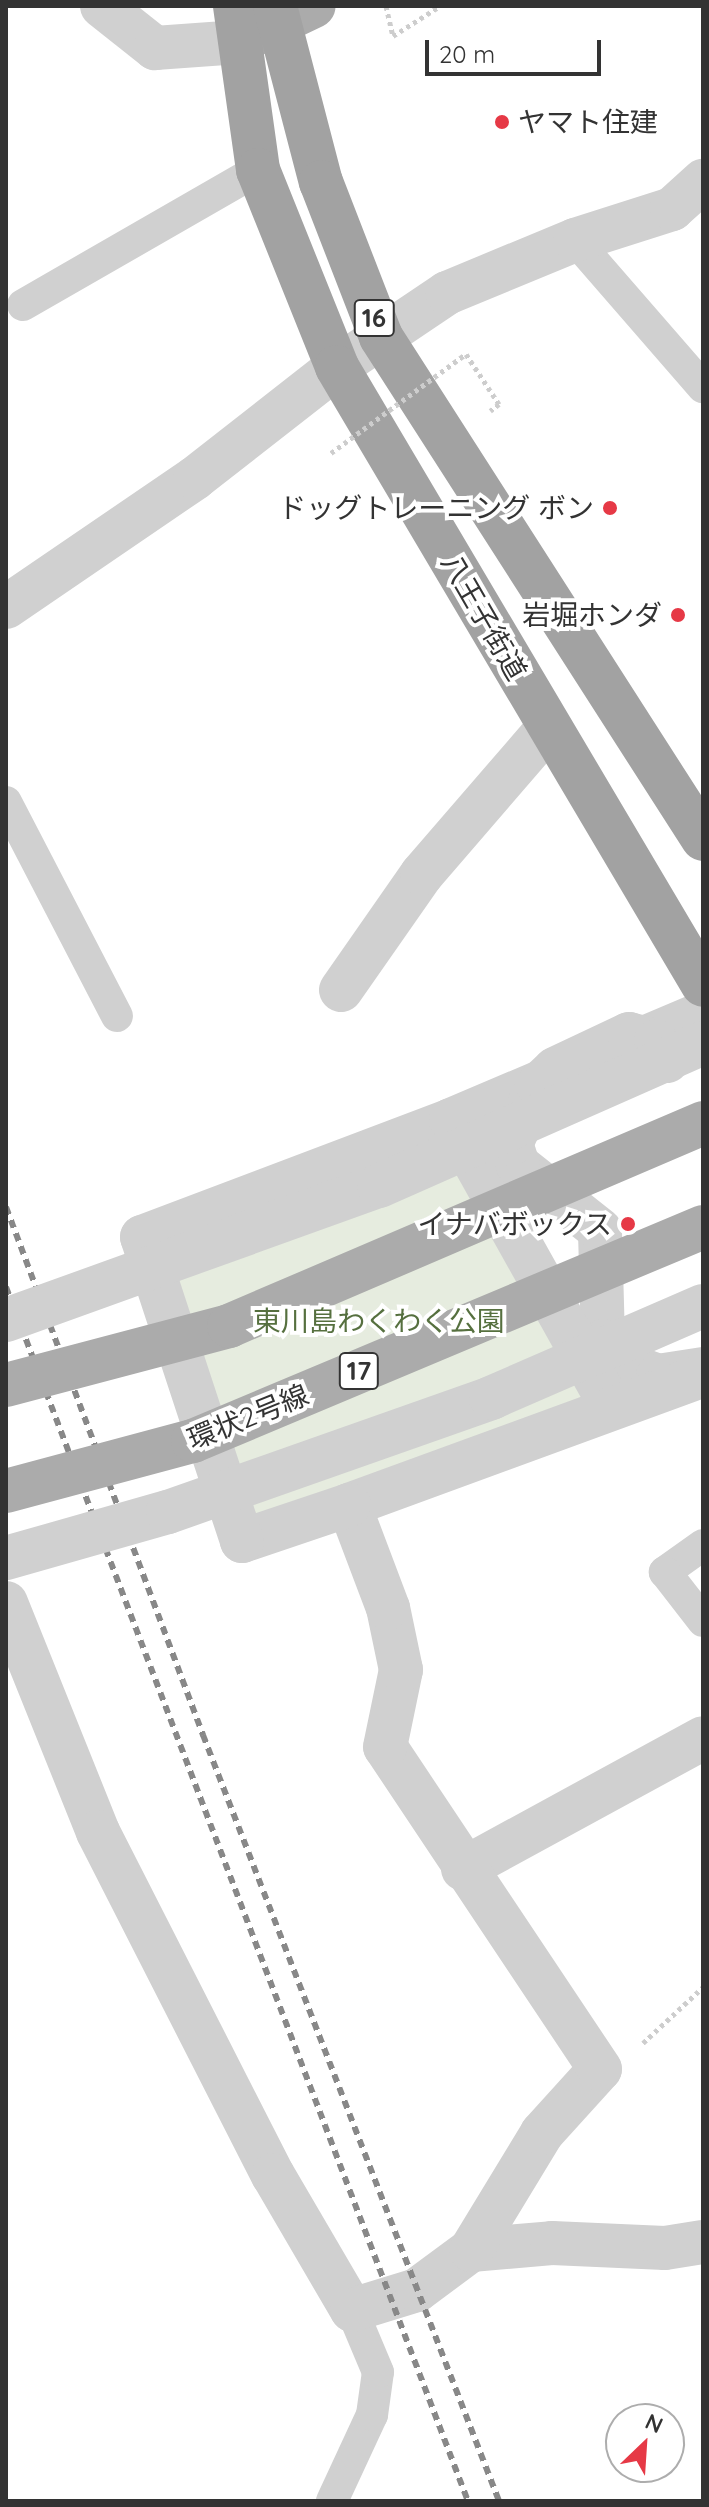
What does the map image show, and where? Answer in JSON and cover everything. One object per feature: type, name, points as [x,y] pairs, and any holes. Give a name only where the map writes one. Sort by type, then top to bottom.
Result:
[{"type":"highway","name":"八王子街道","points":[[268,17],[258,170],[337,367],[703,985]]},
{"type":"highway","name":"16","points":[[268,17],[321,182],[381,337],[703,839]]},
{"type":"main road","points":[[6,1385],[229,1326],[703,1123]]},
{"type":"main road","name":"環状2号線","points":[[6,1491],[193,1441],[703,1227]]},
{"type":"street","points":[[102,6],[155,48],[268,17]]},
{"type":"street","points":[[6,607],[195,478],[337,367],[447,293],[575,240],[672,209],[703,181]]},
{"type":"street","points":[[341,990],[422,874],[549,727]]},
{"type":"street","points":[[701,1374],[349,1505],[242,1541],[142,1237],[451,1120],[703,1013]]},
{"type":"street","points":[[685,1052],[629,1034],[555,1069],[538,1085],[511,1144],[518,1165],[600,1230],[603,1341],[631,1366],[658,1376],[701,1374]]},
{"type":"street","points":[[6,1320],[379,1186],[685,1052]]},
{"type":"street","points":[[451,1120],[611,1406]]},
{"type":"street","points":[[6,1558],[168,1512],[491,1398],[703,1306]]},
{"type":"street","points":[[6,1604],[98,1832],[273,2175],[352,2310],[417,2290],[471,2250],[542,2133],[600,2069],[555,1996],[463,1869],[385,1747],[401,1670],[388,1608],[349,1505]]},
{"type":"street","points":[[463,1869],[703,1738]]},
{"type":"street","points":[[471,2250],[552,2243],[665,2248],[703,2242]]},
{"type":"lane","points":[[23,305],[258,170]]},
{"type":"lane","points":[[575,240],[703,387]]},
{"type":"lane","points":[[6,802],[117,1016]]},
{"type":"lane","points":[[703,1545],[665,1572],[703,1621]]},
{"type":"lane","points":[[332,2501],[372,2415],[378,2372],[352,2310]]},
{"type":"path","points":[[386,6],[393,36],[440,6]]},
{"type":"path","points":[[331,453],[466,354],[499,404],[489,412],[481,401]]},
{"type":"path","points":[[600,2069],[614,2069],[703,1987]]},
{"type":"green space","name":"東川島わくわく公園","points":[[446,1142],[586,1402],[251,1516],[162,1249]]},
{"type":"railway","points":[[6,1207],[203,1735],[499,2501]]},
{"type":"railway","points":[[6,1287],[468,2501]]},
{"type":"place","name":"ヤマト住建","points":[[502,122]]},
{"type":"place","name":"ドッグトレーニング ボン","points":[[610,508]]},
{"type":"place","name":"岩堀ホンダ","points":[[678,615]]},
{"type":"place","name":"イナバボックス","points":[[628,1224]]}]
